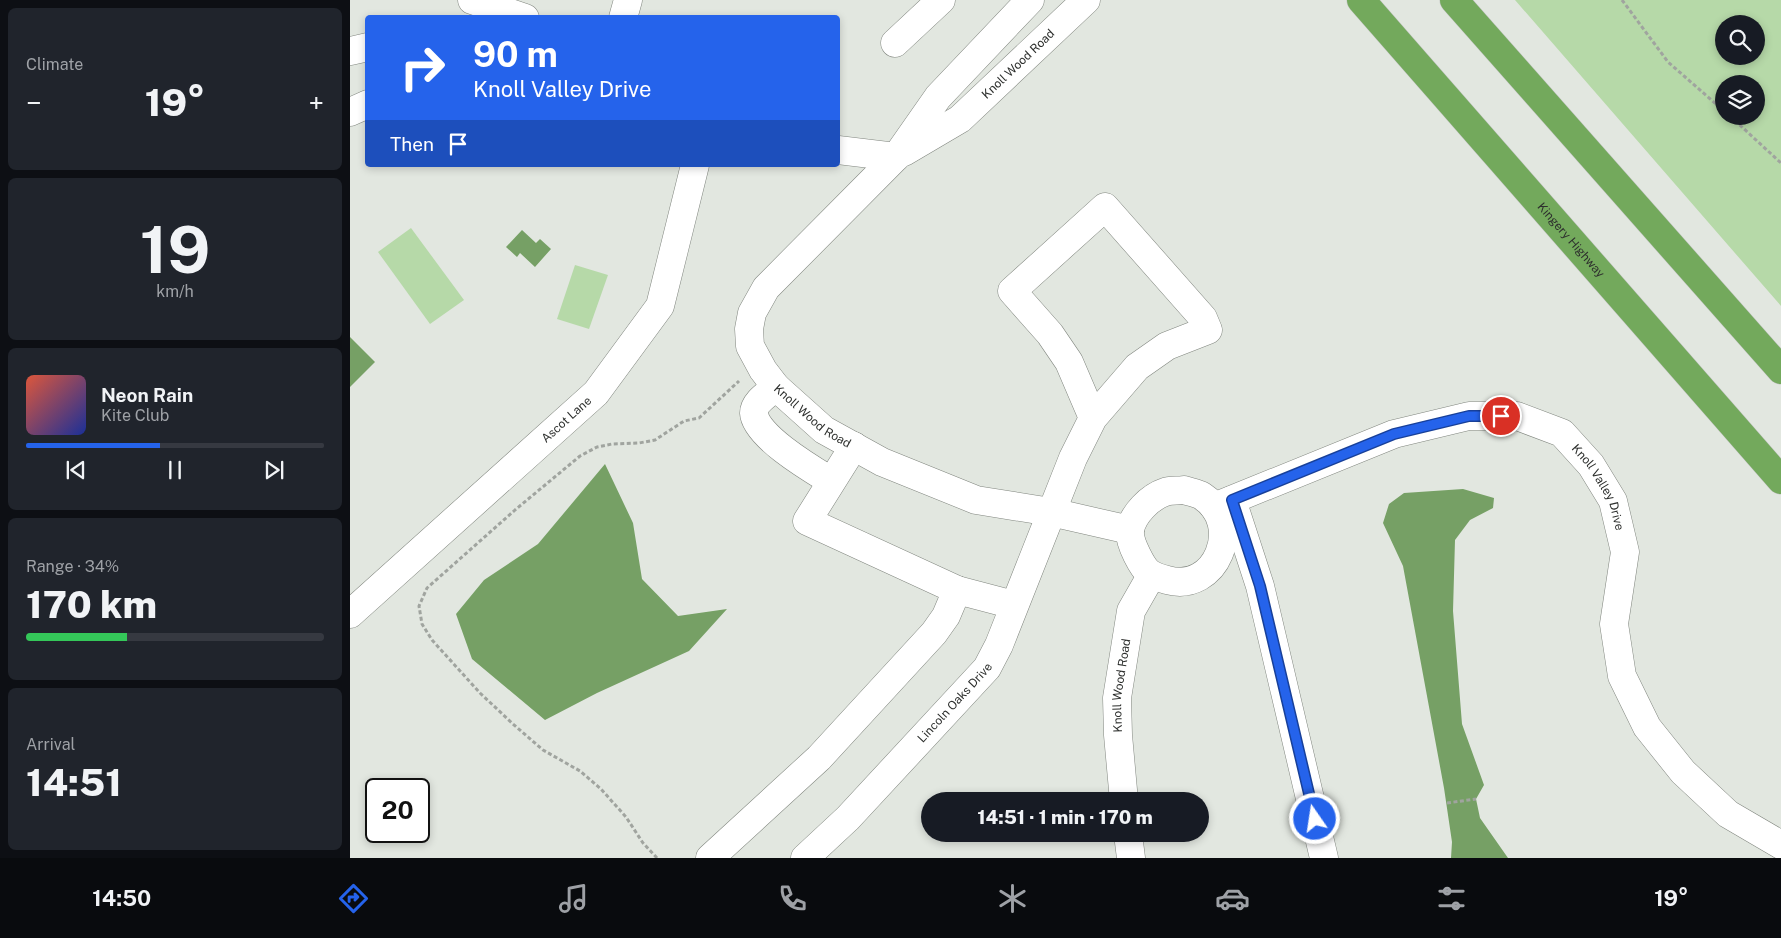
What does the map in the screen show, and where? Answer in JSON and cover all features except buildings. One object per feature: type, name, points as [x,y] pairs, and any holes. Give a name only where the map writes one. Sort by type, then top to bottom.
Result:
[{"type":"highway","name":"Kingery Highway","points":[[1360,0],[1781,480]]},
{"type":"highway","points":[[1454,0],[1781,370]]},
{"type":"street","points":[[459,15],[464,0]]},
{"type":"street","points":[[472,0],[516,15]]},
{"type":"street","points":[[624,15],[628,0]]},
{"type":"street","points":[[895,43],[941,0]]},
{"type":"street","name":"Knoll Wood Road","points":[[1030,0],[938,98],[896,157],[766,288],[752,313],[749,328],[750,346],[759,363],[776,387],[824,430],[882,462],[976,500],[1051,512],[1130,530]]},
{"type":"street","name":"Knoll Wood Road","points":[[896,157],[960,119],[1082,1]]},
{"type":"street","points":[[350,51],[365,48]]},
{"type":"street","points":[[350,112],[365,105]]},
{"type":"street","points":[[840,150],[896,157]]},
{"type":"street","name":"Ascot Lane","points":[[350,614],[596,393],[660,306],[695,167]]},
{"type":"street","name":"Lincoln Oaks Drive","points":[[805,858],[848,818],[987,668],[999,645],[1073,458],[1093,418],[1137,367],[1167,346],[1208,330],[1203,318],[1106,207],[1012,291],[1050,334],[1069,362],[1093,418]]},
{"type":"street","points":[[776,387],[757,404],[754,413],[758,425],[794,458],[831,481]]},
{"type":"street","name":"Knoll Valley Drive","points":[[1223,504],[1394,434],[1469,416],[1517,416],[1562,433],[1590,465],[1613,501],[1625,552],[1614,624],[1622,676],[1647,727],[1683,772],[1728,814],[1781,844]]},
{"type":"street","points":[[854,446],[807,521],[957,590],[1014,606]]},
{"type":"street","points":[[1223,504],[1222,524],[1224,542],[1218,558],[1206,572],[1190,580],[1172,582],[1151,576],[1134,548],[1130,530],[1138,513],[1150,500],[1166,491],[1184,490],[1223,504],[1260,586],[1324,858]]},
{"type":"street","name":"Knoll Wood Road","points":[[1123,792],[1117,698],[1131,611],[1151,576]]},
{"type":"street","points":[[710,858],[819,758],[920,648],[946,616],[957,590]]},
{"type":"street","points":[[1129,842],[1131,858]]},
{"type":"path","points":[[1622,0],[1668,62],[1715,102]]},
{"type":"path","points":[[1740,125],[1781,163]]},
{"type":"path","points":[[657,858],[643,843],[626,817],[601,789],[580,771],[543,750],[480,693],[432,640],[422,624],[419,606],[427,588],[515,510],[580,456],[596,447],[655,440],[684,421],[699,418],[759,363]]},
{"type":"path","points":[[1447,803],[1476,799]]},
{"type":"shaded area","points":[[1515,0],[1781,0],[1781,306]]},
{"type":"shaded area","points":[[411,228],[464,300],[430,324],[378,252]]},
{"type":"shaded area","points":[[522,230],[536,243],[540,239],[551,249],[535,267],[520,253],[517,257],[506,247]]},
{"type":"shaded area","points":[[575,265],[608,275],[589,329],[557,319]]},
{"type":"shaded area","points":[[350,337],[375,362],[350,387]]},
{"type":"shaded area","points":[[605,464],[633,523],[642,579],[678,616],[727,609],[689,651],[597,693],[545,720],[472,659],[456,614],[484,580],[538,544]]},
{"type":"shaded area","points":[[1463,489],[1494,498],[1493,508],[1470,520],[1455,540],[1453,611],[1462,724],[1484,785],[1476,799],[1480,818],[1508,858],[1451,858],[1452,842],[1444,788],[1403,566],[1383,523],[1389,504],[1404,493]]},
{"type":"route","points":[[1315,819],[1260,586],[1232,500],[1394,434],[1469,416],[1501,416]]}]
